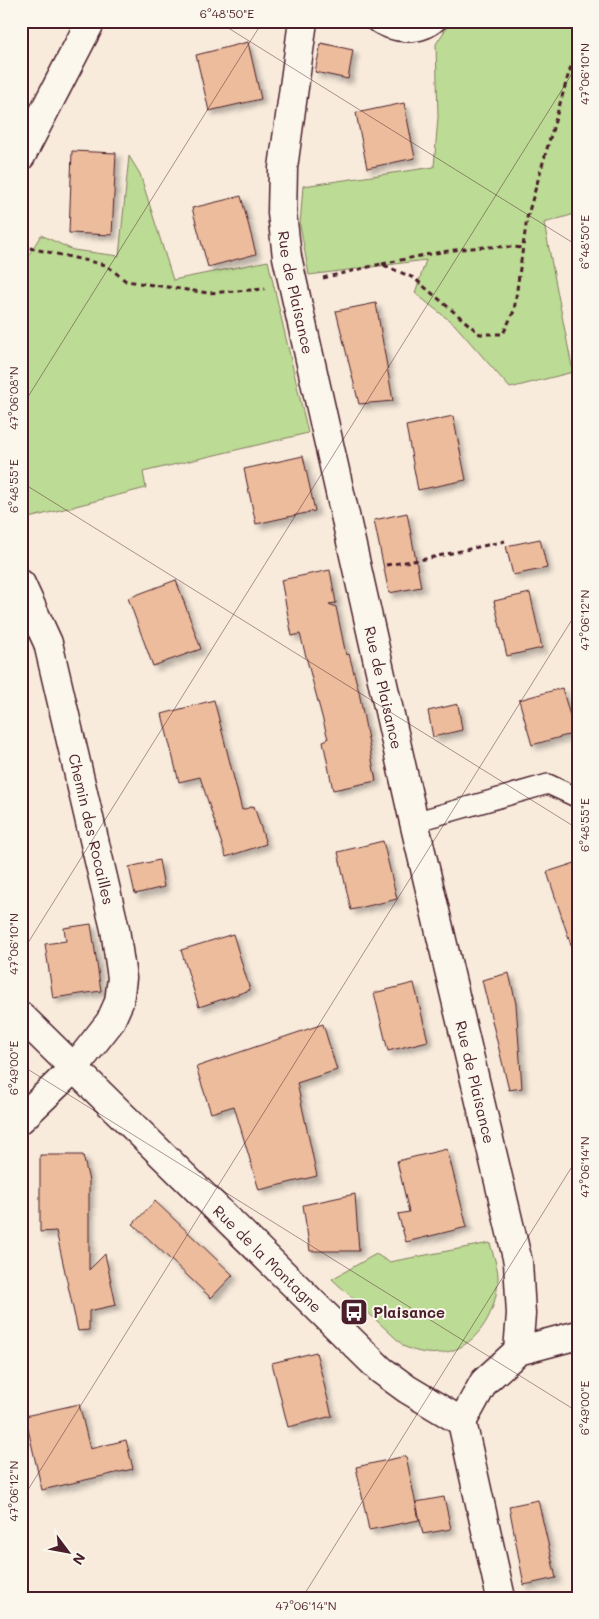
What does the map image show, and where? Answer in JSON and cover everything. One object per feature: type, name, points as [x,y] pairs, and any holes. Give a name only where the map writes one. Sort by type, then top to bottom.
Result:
[{"type":"street","points":[[21,156],[91,21]]},
{"type":"street","name":"Rue de Plaisance","points":[[303,21],[283,168],[282,213],[293,285],[414,822],[518,1262],[521,1314],[518,1351]]},
{"type":"street","name":"Chemin des Rocailles","points":[[21,584],[48,643],[115,929],[122,978],[119,1002],[110,1022],[74,1068],[21,1119]]},
{"type":"street","name":"Rue de la Montagne","points":[[21,1016],[381,1370],[407,1389],[462,1422]]},
{"type":"street","points":[[501,1598],[462,1422],[484,1382],[518,1351],[578,1335]]},
{"type":"lane","points":[[374,21],[383,27],[406,34],[432,26],[437,21]]},
{"type":"lane","points":[[414,822],[548,784],[578,798]]},
{"type":"path","points":[[381,264],[414,278],[480,334],[502,334],[514,311],[527,218],[570,68],[578,51]]},
{"type":"path","points":[[21,246],[106,265],[126,281],[208,293],[293,285],[381,264],[458,249],[498,246],[523,248]]},
{"type":"path","points":[[385,565],[425,559],[505,541]]},
{"type":"green space","points":[[451,21],[578,21],[578,213],[544,223],[573,372],[510,388],[455,325],[415,293],[426,260],[309,275],[300,225],[303,186],[434,167],[438,117],[436,44]]},
{"type":"green space","points":[[129,156],[140,174],[173,280],[268,261],[308,433],[143,472],[146,488],[21,520],[21,254],[28,256],[41,235],[73,250],[119,256]]},
{"type":"green space","points":[[490,1243],[497,1267],[498,1281],[495,1299],[489,1316],[480,1330],[469,1341],[456,1349],[440,1353],[423,1353],[405,1347],[332,1279],[376,1254],[389,1262]]},
{"type":"building","points":[[248,42],[261,99],[209,111],[196,55]]},
{"type":"building","points":[[321,43],[353,50],[348,79],[315,72]]},
{"type":"building","points":[[404,103],[415,158],[367,168],[356,113]]},
{"type":"building","points":[[72,151],[116,153],[112,235],[69,233]]},
{"type":"building","points":[[241,196],[256,254],[208,267],[192,208]]},
{"type":"building","points":[[376,303],[393,401],[359,404],[336,311]]},
{"type":"building","points":[[453,416],[466,480],[418,490],[406,426]]},
{"type":"building","points":[[303,456],[315,511],[256,524],[244,469]]},
{"type":"building","points":[[407,513],[421,587],[389,593],[374,520]]},
{"type":"building","points":[[540,539],[547,568],[513,575],[506,546]]},
{"type":"building","points":[[330,570],[336,603],[329,604],[336,607],[346,655],[349,654],[359,692],[376,781],[333,790],[323,741],[328,739],[300,634],[292,636],[281,580]]},
{"type":"building","points":[[176,580],[201,649],[153,666],[128,598]]},
{"type":"building","points":[[530,593],[542,648],[507,656],[494,601]]},
{"type":"building","points":[[562,688],[575,733],[532,745],[519,700]]},
{"type":"building","points":[[214,700],[242,810],[254,806],[266,844],[226,857],[200,777],[179,782],[162,714]]},
{"type":"building","points":[[458,704],[462,730],[433,737],[428,711]]},
{"type":"building","points":[[383,841],[397,899],[351,910],[338,852]]},
{"type":"building","points":[[159,860],[164,887],[135,894],[129,867]]},
{"type":"building","points":[[578,862],[578,950],[573,951],[547,872]]},
{"type":"building","points":[[91,924],[101,991],[53,998],[45,944],[66,941],[64,928]]},
{"type":"building","points":[[233,934],[250,990],[199,1007],[181,950]]},
{"type":"building","points":[[509,973],[516,1004],[522,1088],[509,1090],[482,980]]},
{"type":"building","points":[[414,983],[428,1041],[388,1051],[374,993]]},
{"type":"building","points":[[323,1024],[337,1070],[297,1083],[317,1176],[259,1190],[234,1106],[211,1113],[196,1067]]},
{"type":"building","points":[[447,1149],[467,1227],[406,1242],[398,1214],[409,1212],[397,1161]]},
{"type":"building","points":[[40,1155],[83,1155],[89,1181],[89,1270],[105,1254],[116,1305],[89,1311],[89,1330],[78,1331],[56,1231],[40,1232]]},
{"type":"building","points":[[355,1194],[359,1251],[310,1251],[303,1205]]},
{"type":"building","points":[[155,1201],[233,1275],[211,1298],[133,1224]]},
{"type":"building","points":[[316,1352],[332,1416],[288,1427],[272,1363]]},
{"type":"building","points":[[79,1404],[90,1449],[126,1440],[133,1469],[42,1490],[25,1416]]},
{"type":"building","points":[[406,1456],[419,1520],[369,1530],[356,1467]]},
{"type":"building","points":[[444,1497],[451,1529],[423,1534],[416,1502]]},
{"type":"building","points":[[538,1500],[556,1578],[524,1585],[509,1506]]},
{"type":"place","name":"Plaisance","points":[[354,1312]]}]
